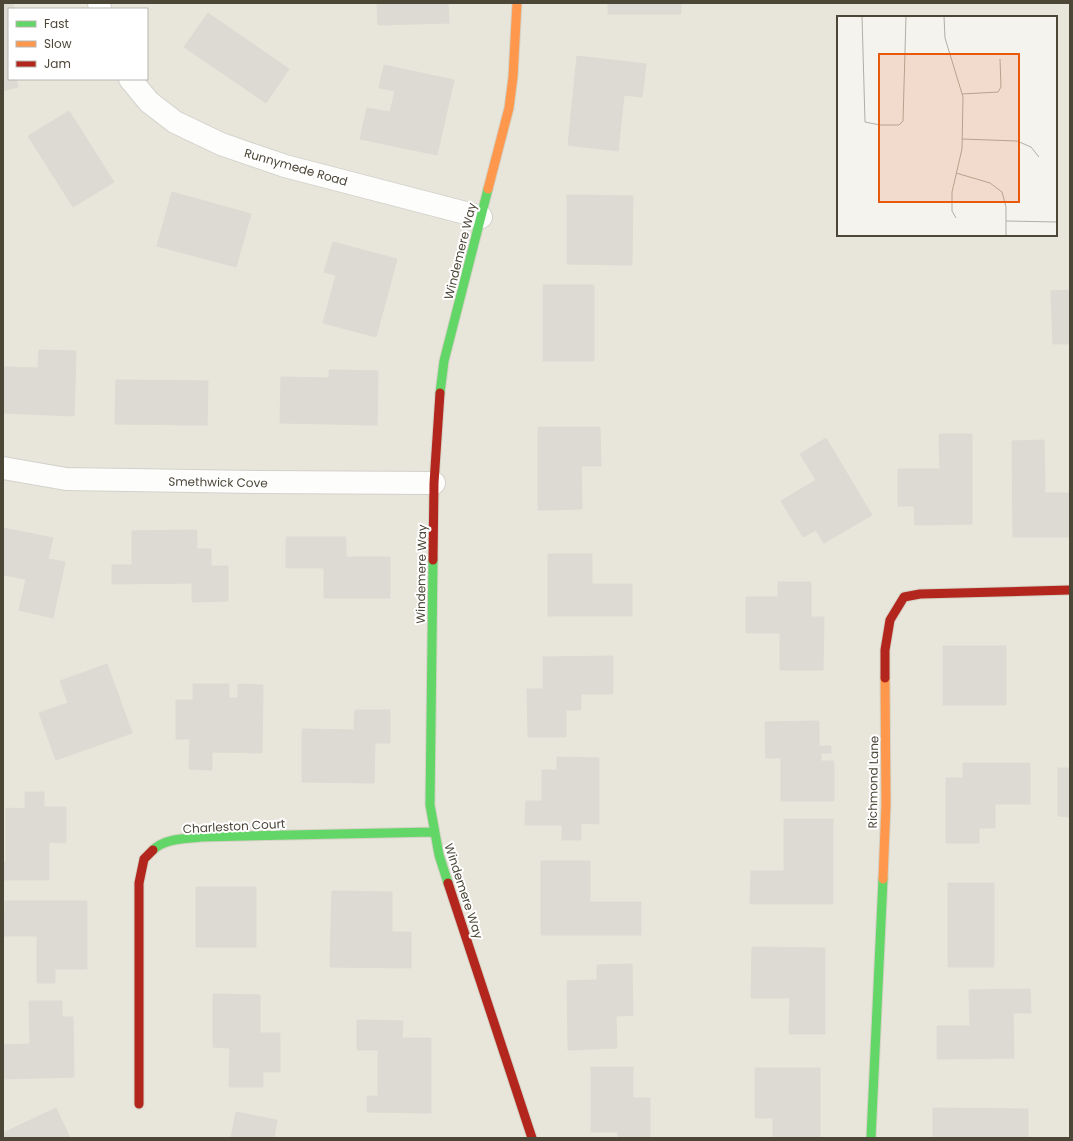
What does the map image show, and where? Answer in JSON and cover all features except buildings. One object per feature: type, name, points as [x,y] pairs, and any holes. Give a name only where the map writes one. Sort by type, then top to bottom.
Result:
[{"type":"street","name":"Windemere Way","points":[[517,3],[513,78],[509,108],[444,361],[438,404],[434,483],[430,806],[439,855],[532,1138]]},
{"type":"street","name":"Runnymede Road","points":[[131,80],[149,102],[175,122],[221,144],[285,166],[481,217]]},
{"type":"street","name":"Smethwick Cove","points":[[3,468],[66,479],[434,483]]},
{"type":"street","name":"Richmond Lane","points":[[870,1138],[886,804],[885,650],[890,620],[904,597],[920,594],[1070,590]]},
{"type":"street","name":"Charleston Court","points":[[140,1104],[138,883],[144,858],[157,846],[166,842],[201,837],[434,832]]},
{"type":"shaded area","points":[[3,3],[1070,3],[1070,1138],[3,1138]]},
{"type":"traffic: fast","points":[[440,393],[444,361],[488,189]]},
{"type":"traffic: fast","points":[[433,560],[430,805],[439,855],[448,883]]},
{"type":"traffic: fast","points":[[153,850],[169,841],[201,837],[434,832]]},
{"type":"traffic: fast","points":[[871,1138],[883,879]]},
{"type":"traffic: slow","points":[[488,189],[509,108],[513,77],[517,3]]},
{"type":"traffic: slow","points":[[883,879],[886,804],[885,678]]},
{"type":"traffic: jam","points":[[433,560],[434,483],[440,393]]},
{"type":"traffic: jam","points":[[885,678],[885,650],[890,620],[904,597],[920,594],[1070,590]]},
{"type":"traffic: jam","points":[[139,1104],[139,883],[144,859],[153,850]]},
{"type":"traffic: jam","points":[[448,883],[532,1138]]}]
